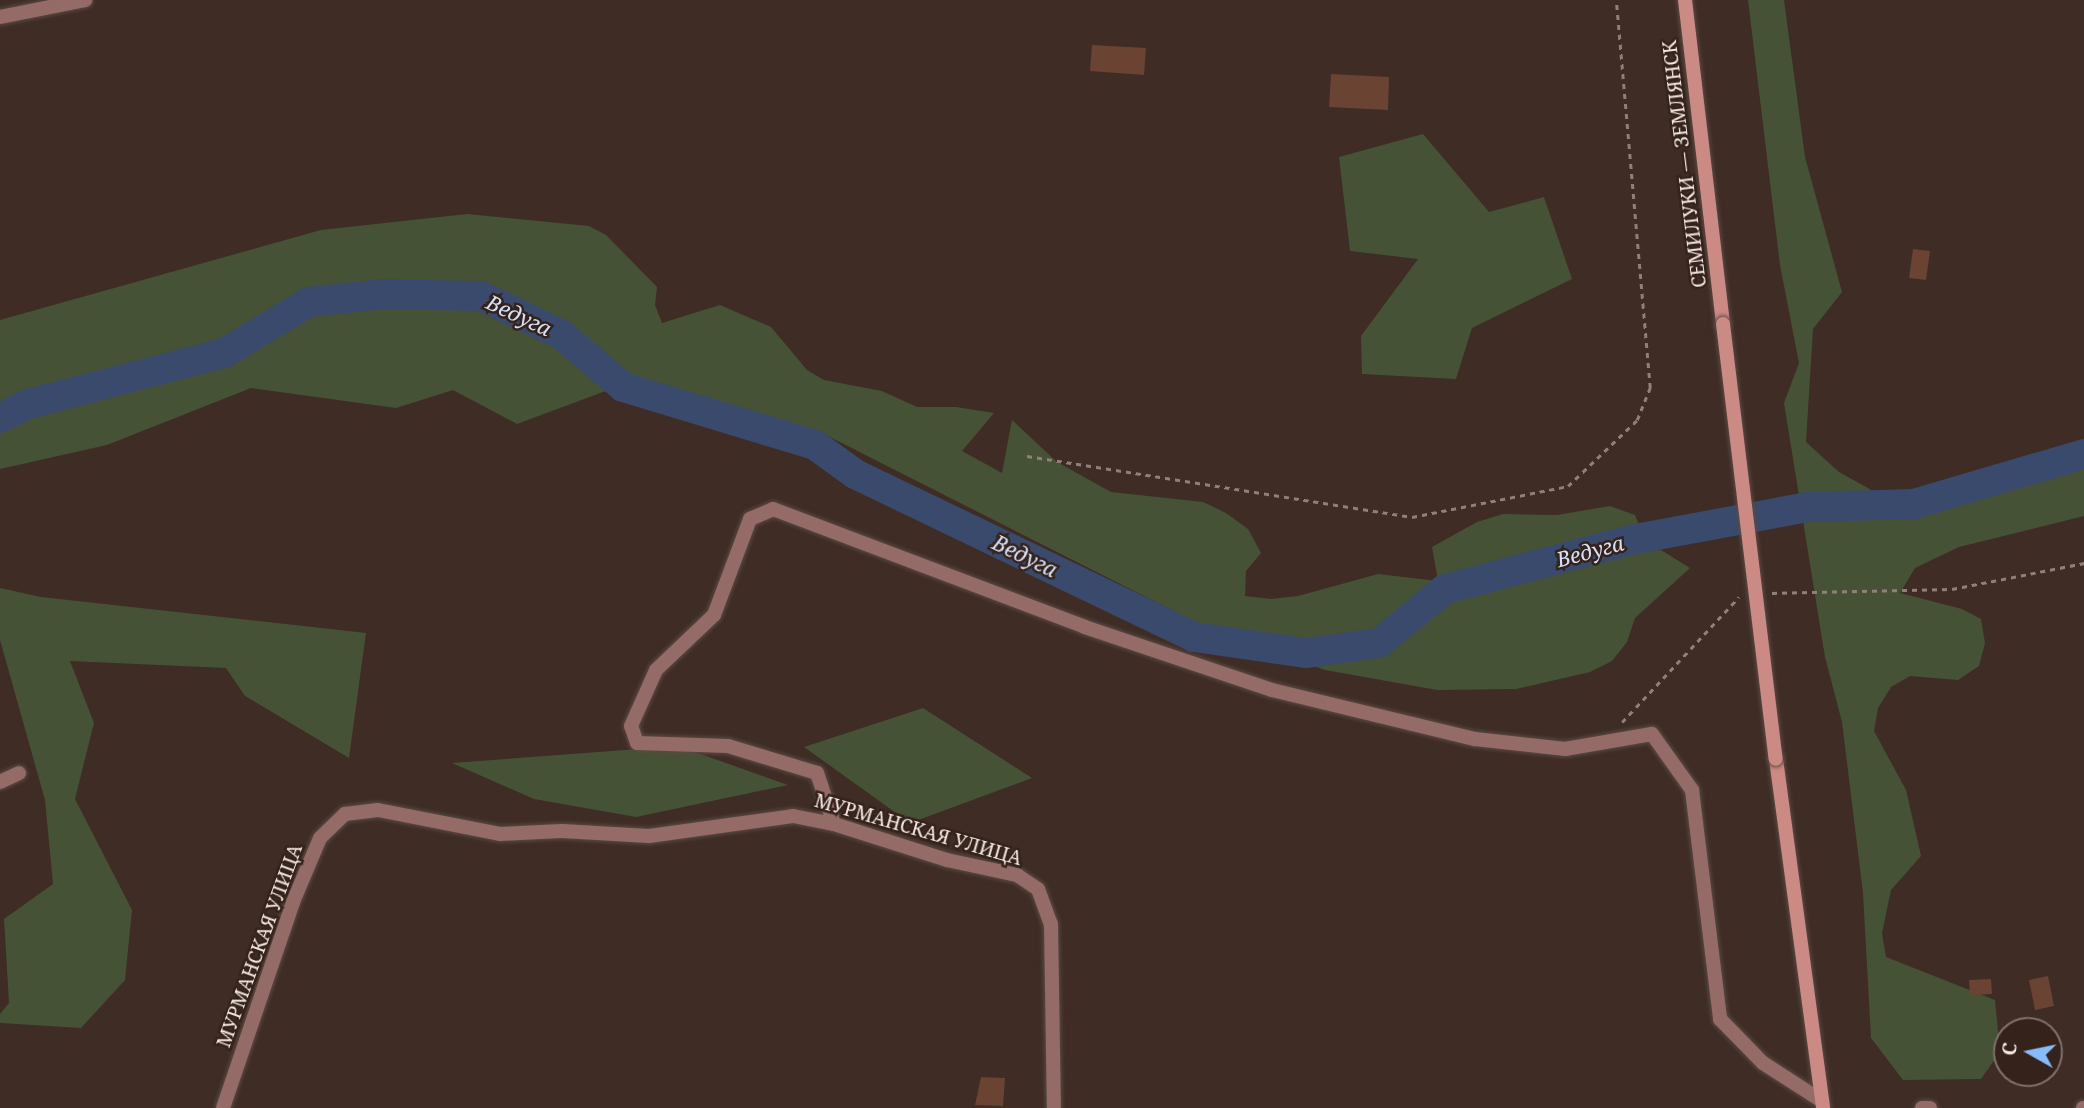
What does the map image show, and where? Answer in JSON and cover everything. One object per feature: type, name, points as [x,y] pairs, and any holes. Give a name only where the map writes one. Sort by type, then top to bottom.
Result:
[{"type":"main road","name":"СЕМИЛУКИ — ЗЕМЛЯНСК","points":[[1685,0],[1776,759],[1822,1105]]},
{"type":"street","points":[[0,17],[85,0]]},
{"type":"street","points":[[834,824],[817,774],[729,746],[637,743],[631,726],[656,670],[714,615],[750,519],[773,509],[1072,622],[1272,690],[1475,739],[1565,749],[1652,734],[1692,790],[1720,1018],[1763,1063],[1822,1105]]},
{"type":"street","points":[[0,782],[19,773]]},
{"type":"street","name":"МУРМАНСКАЯ УЛИЦА","points":[[223,1108],[293,902],[320,838],[345,814],[378,810],[500,834],[562,831],[649,836],[793,816],[834,824],[947,860],[1017,875],[1038,889],[1051,924],[1054,1108]]},
{"type":"street","points":[[1922,1108],[1930,1108]]},
{"type":"path","points":[[1027,456],[1412,517],[1569,486],[1637,419],[1650,388],[1616,0]]},
{"type":"path","points":[[1770,593],[1952,589],[2084,563]]},
{"type":"path","points":[[1606,741],[1676,660],[1743,593]]},
{"type":"green space","points":[[1748,0],[1784,0],[1805,157],[1842,292],[1813,329],[1806,442],[1839,472],[1920,517],[2084,463],[2084,516],[1959,547],[1915,568],[1900,593],[1962,609],[1981,619],[1985,643],[1979,666],[1958,680],[1910,676],[1891,687],[1878,708],[1874,731],[1906,790],[1921,856],[1891,890],[1882,933],[1886,957],[1995,1000],[1997,1017],[1993,1017],[1993,1062],[1981,1079],[1903,1080],[1871,1038],[1863,893],[1842,722],[1825,657],[1784,403],[1799,363],[1780,265]]},
{"type":"green space","points":[[1423,134],[1489,212],[1544,197],[1572,279],[1472,328],[1456,379],[1362,374],[1361,336],[1418,259],[1350,251],[1339,157]]},
{"type":"green space","points":[[467,214],[589,226],[606,235],[657,287],[655,305],[662,323],[720,305],[771,327],[807,370],[824,380],[882,391],[917,407],[956,407],[994,413],[962,451],[1002,473],[1012,420],[1057,462],[1111,492],[1203,502],[1226,513],[1248,529],[1261,553],[1246,571],[1245,596],[1271,599],[1298,596],[1378,574],[1438,581],[1432,547],[1477,522],[1503,514],[1557,515],[1610,506],[1635,515],[1645,540],[1690,568],[1635,618],[1627,642],[1612,661],[1590,672],[1516,689],[1437,690],[1325,670],[1203,626],[822,433],[638,379],[517,424],[453,390],[396,408],[251,388],[107,445],[0,469],[0,320],[321,230]]},
{"type":"green space","points":[[0,588],[41,597],[366,633],[349,758],[245,696],[226,668],[70,661],[94,723],[75,799],[132,910],[125,980],[81,1028],[0,1023],[0,1014],[9,1003],[4,919],[53,884],[45,800],[0,640]]},
{"type":"green space","points":[[923,708],[1032,778],[910,823],[804,747]]},
{"type":"green space","points":[[678,746],[788,785],[636,817],[534,799],[452,763]]},
{"type":"building","points":[[1092,45],[1146,48],[1144,75],[1090,71]]},
{"type":"building","points":[[1331,74],[1389,77],[1388,110],[1329,107]]},
{"type":"building","points":[[1913,249],[1930,251],[1926,280],[1909,278]]},
{"type":"building","points":[[2048,976],[2054,1006],[2035,1010],[2029,980]]},
{"type":"building","points":[[1991,979],[1992,994],[1970,995],[1969,980]]},
{"type":"building","points":[[981,1077],[1005,1078],[1003,1106],[975,1105]]},
{"type":"waterway","name":"Ведуга","points":[[0,418],[28,404],[224,353],[309,302],[384,294],[481,296],[562,335],[623,387],[815,445],[855,474],[1194,637],[1307,653],[1379,643],[1445,589],[1630,540],[1808,507],[1914,504],[2084,454]]}]
